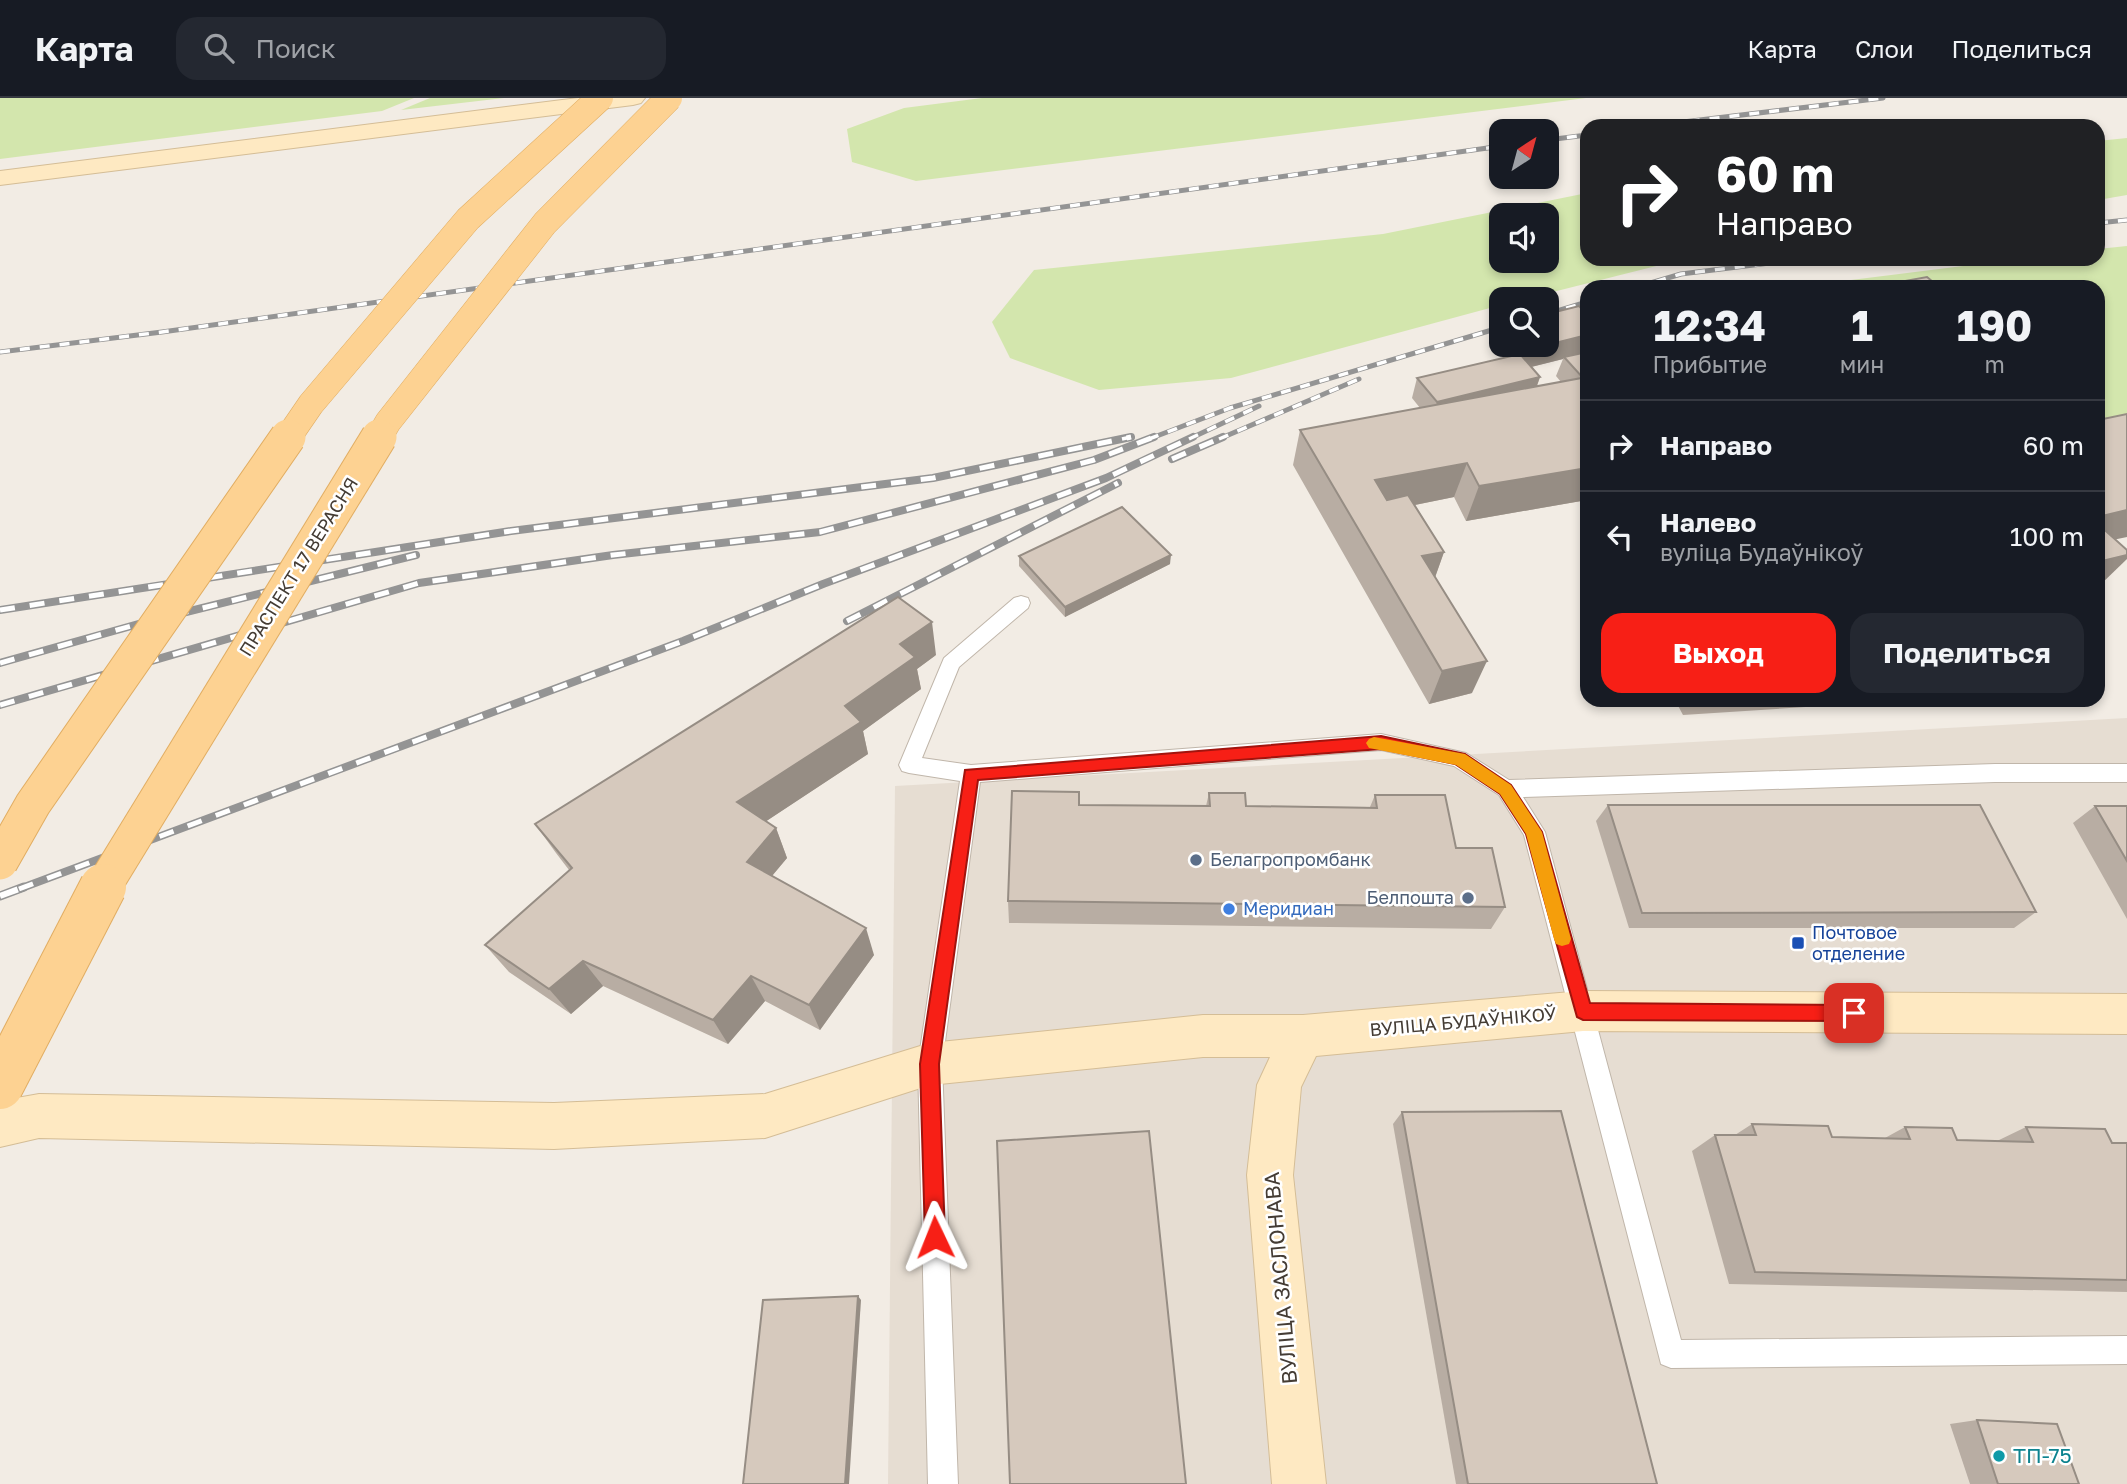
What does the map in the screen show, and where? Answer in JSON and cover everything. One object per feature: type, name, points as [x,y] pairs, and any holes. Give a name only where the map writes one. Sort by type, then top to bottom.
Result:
[{"type":"main road","points":[[0,862],[33,804],[311,404],[468,219],[600,98]]},
{"type":"main road","points":[[0,178],[633,98]]},
{"type":"main road","name":"ПРАСПЕКТ 17 ВЕРАСНЯ","points":[[0,1086],[102,888],[388,422],[545,223],[669,98]]},
{"type":"main road","name":"ВУЛІЦА БУДАЎНІКОЎ","points":[[0,1124],[39,1116],[554,1126],[765,1116],[930,1064],[1203,1036],[1303,1036],[1583,1011],[2127,1014]]},
{"type":"main road","name":"ВУЛІЦА ЗАСЛОНАВА","points":[[1299,1484],[1270,1175],[1279,1085],[1303,1036]]},
{"type":"lane","points":[[1021,603],[951,663],[909,765],[971,774],[1381,743],[1460,759],[1506,789],[1534,832],[1671,1354],[2127,1350]]},
{"type":"lane","points":[[1506,789],[1981,773],[2127,773]]},
{"type":"lane","points":[[943,1484],[930,1064],[971,774]]},
{"type":"shaded area","points":[[2127,718],[2127,1484],[888,1484],[895,786]]},
{"type":"green space","points":[[0,98],[414,98],[382,111],[0,159]]},
{"type":"green space","points":[[430,98],[504,98],[401,110]]},
{"type":"green space","points":[[982,98],[1586,98],[916,181],[852,162],[847,129],[904,108]]},
{"type":"green space","points":[[2127,138],[2127,195],[2105,199],[2105,140]]},
{"type":"green space","points":[[1580,194],[1580,266],[1656,266],[1601,280],[1580,280],[1580,285],[1559,290],[1559,287],[1489,287],[1489,308],[1231,378],[1099,390],[1010,358],[992,322],[1034,270],[1383,234],[1489,213],[1489,273],[1559,273],[1559,203],[1537,203]]},
{"type":"green space","points":[[2127,246],[2127,435],[2105,435],[2105,280],[1851,280],[1963,266],[2105,266],[2105,248]]},
{"type":"building","points":[[1580,307],[1580,337],[1559,342],[1559,311]]},
{"type":"building","points":[[1580,354],[1580,375],[1564,357]]},
{"type":"building","points":[[1507,357],[1523,357],[1540,377],[1437,402],[1417,378]]},
{"type":"building","points":[[1580,378],[1580,469],[1479,486],[1467,463],[1375,480],[1387,500],[1408,495],[1444,552],[1422,556],[1487,661],[1442,671],[1300,430]]},
{"type":"building","points":[[2127,414],[2127,510],[2105,515],[2105,419]]},
{"type":"building","points":[[1122,507],[1171,555],[1065,607],[1019,556]]},
{"type":"building","points":[[2105,530],[2127,550],[2127,555],[2105,560]]},
{"type":"building","points":[[898,597],[932,622],[900,644],[915,657],[845,706],[861,722],[737,802],[776,828],[747,862],[866,928],[809,1005],[751,976],[713,1020],[583,961],[549,989],[485,945],[572,868],[535,824]]},
{"type":"building","points":[[1012,791],[1079,792],[1079,805],[1210,806],[1209,793],[1245,793],[1246,806],[1377,808],[1375,795],[1445,795],[1456,848],[1492,848],[1505,907],[1008,901]]},
{"type":"building","points":[[1608,805],[1980,805],[2036,912],[1642,913]]},
{"type":"building","points":[[2095,806],[2127,806],[2127,861]]},
{"type":"building","points":[[1561,1111],[1657,1484],[1468,1484],[1402,1112]]},
{"type":"building","points":[[1752,1124],[1828,1126],[1832,1137],[1910,1139],[1905,1127],[1952,1128],[1957,1140],[2033,1142],[2026,1127],[2105,1129],[2112,1143],[2127,1143],[2127,1280],[1755,1272],[1715,1135],[1756,1135]]},
{"type":"building","points":[[1149,1131],[1186,1484],[1010,1484],[997,1141]]},
{"type":"building","points":[[858,1296],[845,1484],[743,1484],[763,1300]]},
{"type":"building","points":[[1977,1420],[2057,1424],[2079,1484],[1998,1484]]},
{"type":"railway","points":[[1708,119],[1883,98]]},
{"type":"railway","points":[[1559,138],[1580,136]]},
{"type":"railway","points":[[0,352],[162,332],[1489,148]]},
{"type":"railway","points":[[2105,222],[2127,220]]},
{"type":"railway","points":[[1661,280],[1681,274],[1746,266]]},
{"type":"railway","points":[[1559,310],[1580,304]]},
{"type":"railway","points":[[1149,439],[1230,408],[1489,331]]},
{"type":"railway","points":[[1219,439],[1359,379]]},
{"type":"railway","points":[[1189,439],[1259,406]]},
{"type":"railway","points":[[0,610],[511,531],[933,478],[1131,437],[1122,439]]},
{"type":"railway","points":[[0,705],[419,583],[613,555],[820,532],[1094,460],[1154,437]]},
{"type":"railway","points":[[19,889],[683,641],[823,584],[1106,478],[1193,437]]},
{"type":"railway","points":[[1172,459],[1223,437]]},
{"type":"railway","points":[[847,621],[1118,483]]},
{"type":"railway","points":[[0,663],[142,623],[416,555]]},
{"type":"railway","points":[[0,896],[24,887]]},
{"type":"slow traffic","points":[[1374,743],[1460,759],[1506,789],[1534,832],[1562,939]]},
{"type":"place","name":"Белагропромбанк","points":[[1196,860]]},
{"type":"place","name":"Белпошта","points":[[1468,898]]},
{"type":"place","name":"Меридиан","points":[[1229,909]]},
{"type":"place","name":"Почтовое отделение","points":[[1798,943]]},
{"type":"place","name":"ТП-75","points":[[1999,1456]]},
{"type":"route","points":[[935,1237],[930,1064],[971,774],[1381,743],[1460,759],[1506,789],[1534,832],[1583,1011],[1854,1013]]}]
